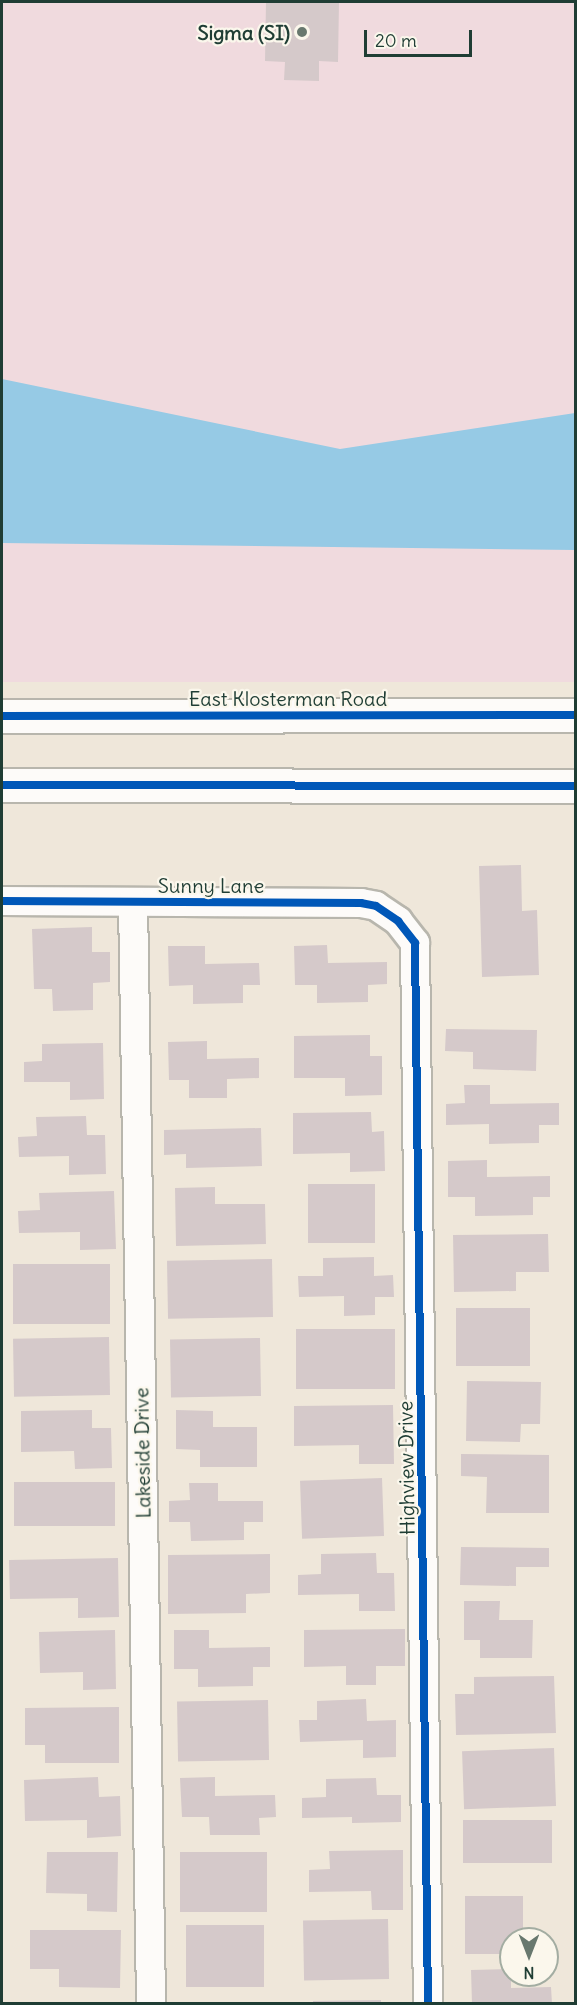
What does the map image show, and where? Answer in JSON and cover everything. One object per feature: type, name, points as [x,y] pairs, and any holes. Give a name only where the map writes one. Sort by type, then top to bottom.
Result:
[{"type":"main road","name":"East Klosterman Road","points":[[2,716],[576,715]]},
{"type":"main road","points":[[2,785],[576,786]]},
{"type":"street","name":"Sunny Lane","points":[[2,901],[361,903],[388,913],[409,933]]},
{"type":"street","name":"Lakeside Drive","points":[[133,902],[151,2004]]},
{"type":"street","name":"Highview Drive","points":[[409,933],[416,955],[428,2004]]},
{"type":"shaded area","points":[[2,2],[575,2],[575,682],[2,682]]},
{"type":"water","points":[[2,379],[340,449],[575,413],[575,550],[2,543]]},
{"type":"building","name":"Sigma (SI)","points":[[266,2],[339,2],[338,62],[319,61],[319,81],[284,80],[285,62],[265,61]]},
{"type":"building","points":[[521,865],[522,911],[537,910],[539,975],[482,977],[479,866]]},
{"type":"building","points":[[92,927],[92,952],[110,952],[110,982],[93,983],[93,1010],[53,1011],[52,989],[34,989],[32,929]]},
{"type":"building","points":[[327,945],[328,963],[387,962],[387,984],[368,985],[368,1002],[317,1003],[317,985],[295,985],[294,946]]},
{"type":"building","points":[[168,946],[205,946],[205,964],[259,963],[260,985],[243,985],[243,1003],[193,1004],[193,985],[169,986]]},
{"type":"building","points":[[446,1029],[537,1030],[536,1071],[473,1069],[473,1052],[445,1051]]},
{"type":"building","points":[[370,1035],[370,1056],[382,1056],[382,1095],[345,1096],[345,1078],[294,1078],[294,1036]]},
{"type":"building","points":[[207,1041],[207,1059],[259,1058],[259,1078],[227,1079],[227,1098],[189,1098],[189,1080],[169,1080],[168,1042]]},
{"type":"building","points":[[103,1043],[104,1099],[70,1100],[70,1082],[24,1082],[24,1062],[42,1061],[42,1044]]},
{"type":"building","points":[[464,1085],[490,1085],[490,1104],[559,1103],[559,1125],[539,1125],[539,1143],[489,1144],[489,1124],[446,1125],[446,1104],[465,1103]]},
{"type":"building","points":[[371,1112],[372,1132],[384,1131],[385,1171],[350,1172],[350,1153],[293,1154],[293,1113]]},
{"type":"building","points":[[86,1116],[87,1135],[105,1135],[106,1174],[69,1175],[69,1156],[19,1157],[18,1137],[37,1136],[36,1117]]},
{"type":"building","points":[[261,1128],[262,1166],[186,1168],[186,1154],[164,1155],[164,1130]]},
{"type":"building","points":[[487,1160],[487,1177],[550,1176],[550,1197],[533,1197],[533,1215],[475,1216],[475,1197],[448,1197],[448,1161]]},
{"type":"building","points":[[308,1184],[375,1184],[375,1243],[308,1243]]},
{"type":"building","points":[[215,1187],[215,1204],[265,1204],[266,1244],[176,1246],[175,1188]]},
{"type":"building","points":[[114,1191],[116,1249],[80,1250],[80,1232],[19,1233],[18,1211],[40,1210],[39,1193]]},
{"type":"building","points":[[548,1234],[549,1272],[516,1272],[516,1291],[454,1292],[453,1235]]},
{"type":"building","points":[[374,1257],[374,1276],[393,1275],[394,1297],[375,1297],[375,1315],[344,1316],[344,1296],[299,1297],[298,1276],[323,1276],[323,1258]]},
{"type":"building","points":[[272,1259],[273,1317],[168,1319],[167,1261]]},
{"type":"building","points":[[13,1264],[110,1264],[110,1324],[13,1324]]},
{"type":"building","points":[[456,1308],[530,1308],[530,1366],[456,1366]]},
{"type":"building","points":[[296,1329],[395,1329],[395,1389],[296,1389]]},
{"type":"building","points":[[109,1337],[110,1395],[14,1397],[13,1339]]},
{"type":"building","points":[[260,1338],[261,1396],[171,1398],[170,1340]]},
{"type":"building","points":[[467,1381],[541,1382],[540,1424],[521,1424],[520,1442],[466,1441]]},
{"type":"building","points":[[393,1405],[394,1464],[359,1464],[359,1445],[294,1446],[294,1406]]},
{"type":"building","points":[[92,1410],[92,1428],[111,1428],[112,1468],[75,1469],[74,1451],[21,1452],[21,1411]]},
{"type":"building","points":[[176,1410],[213,1411],[213,1427],[257,1427],[257,1467],[200,1467],[200,1450],[176,1449]]},
{"type":"building","points":[[461,1454],[549,1455],[549,1513],[486,1513],[487,1477],[461,1476]]},
{"type":"building","points":[[382,1478],[384,1536],[302,1539],[300,1481]]},
{"type":"building","points":[[14,1482],[115,1482],[115,1526],[14,1526]]},
{"type":"building","points":[[189,1483],[218,1483],[218,1501],[263,1501],[263,1522],[244,1522],[244,1540],[191,1541],[190,1522],[169,1522],[169,1501],[190,1500]]},
{"type":"building","points":[[461,1547],[549,1548],[549,1567],[516,1567],[516,1586],[460,1585]]},
{"type":"building","points":[[376,1553],[377,1573],[394,1573],[395,1611],[359,1611],[359,1594],[298,1595],[298,1575],[321,1574],[321,1554]]},
{"type":"building","points":[[270,1554],[270,1593],[246,1594],[246,1613],[168,1614],[168,1555]]},
{"type":"building","points":[[118,1558],[119,1617],[78,1618],[78,1598],[10,1599],[9,1560]]},
{"type":"building","points":[[464,1601],[500,1601],[499,1620],[533,1620],[532,1658],[480,1658],[480,1640],[464,1640]]},
{"type":"building","points":[[405,1629],[405,1666],[376,1666],[376,1685],[346,1685],[346,1666],[304,1667],[304,1630]]},
{"type":"building","points":[[115,1630],[116,1689],[83,1690],[83,1672],[40,1673],[39,1632]]},
{"type":"building","points":[[174,1630],[209,1630],[209,1648],[270,1647],[270,1667],[253,1667],[253,1686],[198,1687],[198,1669],[174,1669]]},
{"type":"building","points":[[554,1676],[556,1733],[456,1735],[455,1694],[474,1694],[474,1677]]},
{"type":"building","points":[[366,1699],[367,1721],[396,1720],[396,1757],[363,1758],[363,1740],[300,1742],[299,1720],[317,1720],[317,1701]]},
{"type":"building","points":[[268,1700],[269,1760],[178,1762],[177,1702]]},
{"type":"building","points":[[119,1707],[119,1763],[45,1763],[45,1745],[25,1745],[25,1708]]},
{"type":"building","points":[[554,1748],[556,1806],[464,1809],[462,1751]]},
{"type":"building","points":[[98,1777],[99,1797],[120,1796],[121,1836],[87,1838],[87,1820],[25,1821],[24,1780]]},
{"type":"building","points":[[215,1777],[215,1796],[275,1795],[276,1817],[259,1818],[260,1835],[210,1835],[209,1817],[182,1817],[180,1778]]},
{"type":"building","points":[[376,1778],[377,1795],[401,1795],[401,1822],[352,1823],[352,1817],[302,1818],[302,1798],[326,1797],[326,1779]]},
{"type":"building","points":[[463,1820],[552,1820],[552,1863],[463,1863]]},
{"type":"building","points":[[403,1850],[403,1910],[372,1910],[371,1891],[309,1892],[309,1870],[330,1869],[329,1851]]},
{"type":"building","points":[[47,1852],[118,1852],[117,1912],[87,1911],[87,1894],[46,1893]]},
{"type":"building","points":[[180,1852],[267,1852],[267,1912],[180,1912]]},
{"type":"building","points":[[465,1896],[523,1896],[523,1927],[499,1927],[499,1954],[465,1954]]},
{"type":"building","points":[[388,1919],[389,1979],[304,1980],[303,1920]]},
{"type":"building","points":[[186,1925],[264,1925],[264,1987],[186,1987]]},
{"type":"building","points":[[30,1930],[121,1930],[120,1988],[59,1987],[59,1969],[30,1969]]},
{"type":"building","points":[[499,1969],[499,1987],[551,1987],[552,2004],[472,2004],[471,1970]]},
{"type":"building","points":[[381,2000],[381,2004],[313,2004],[313,2001]]},
{"type":"cycle path","points":[[2,716],[576,715]]},
{"type":"cycle path","points":[[2,785],[576,786]]},
{"type":"cycle path","points":[[2,901],[361,903],[376,906],[398,921],[415,943],[428,2004]]},
{"type":"place","name":"Sigma (SI)","points":[[302,32]]}]
